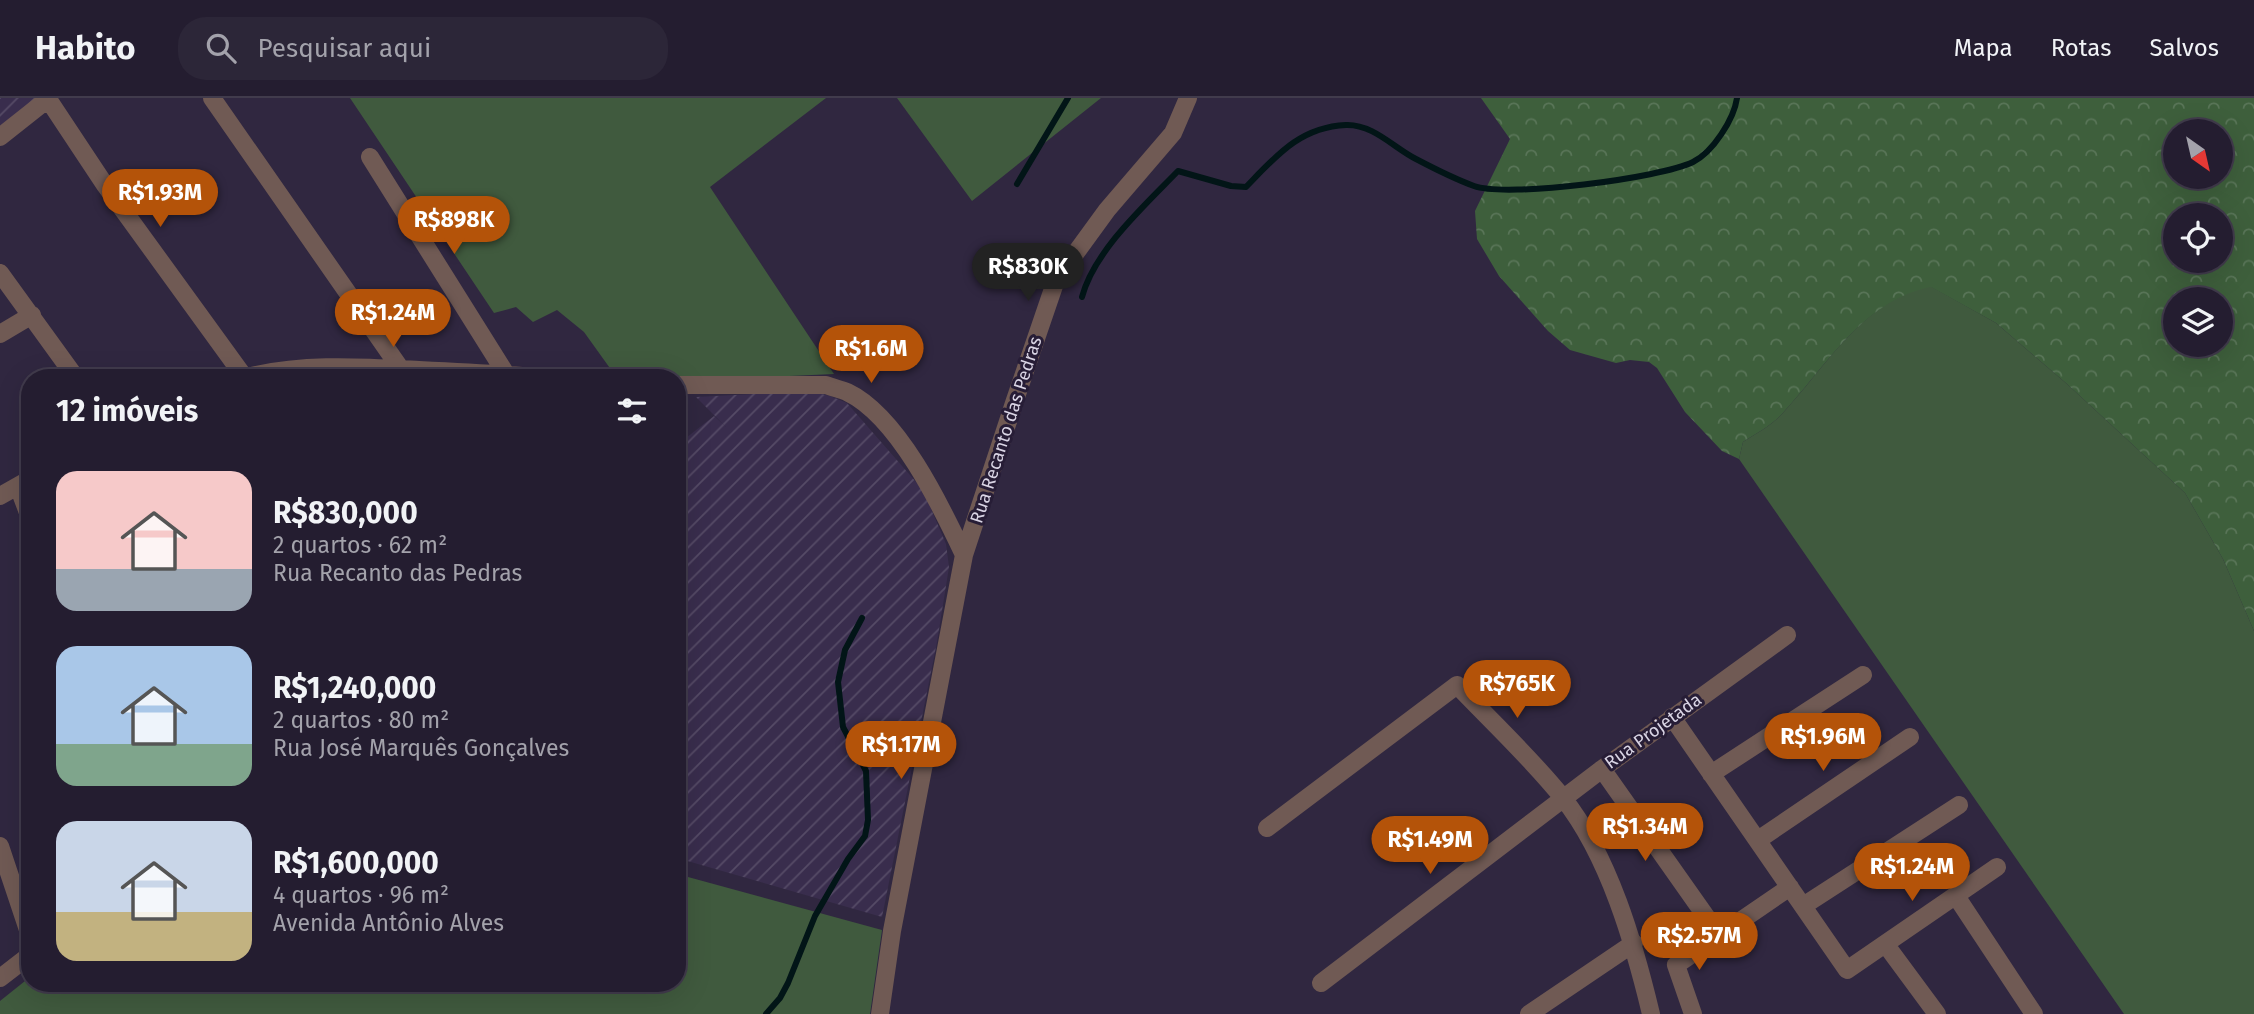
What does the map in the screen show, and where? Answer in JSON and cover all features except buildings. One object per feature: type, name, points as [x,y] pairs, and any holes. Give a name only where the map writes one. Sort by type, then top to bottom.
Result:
[{"type":"street","points":[[212,98],[401,369]]},
{"type":"street","name":"Rua Recanto das Pedras","points":[[880,1014],[892,931],[964,555],[1056,280],[1107,210],[1173,133],[1188,98]]},
{"type":"street","points":[[0,137],[48,99],[105,185],[238,369]]},
{"type":"street","points":[[370,157],[503,369]]},
{"type":"street","points":[[0,273],[70,369]]},
{"type":"street","points":[[0,334],[32,315]]},
{"type":"street","points":[[293,369],[337,369]]},
{"type":"street","points":[[686,386],[827,385],[848,393],[867,405],[890,429],[929,485],[964,555]]},
{"type":"street","points":[[0,496],[21,484]]},
{"type":"street","name":"Rua Projetada","points":[[1321,983],[1602,769],[1787,635]]},
{"type":"street","points":[[1711,774],[1863,675]]},
{"type":"street","points":[[1267,828],[1457,685],[1563,799],[1596,850],[1634,943],[1651,1014]]},
{"type":"street","points":[[1672,717],[1847,970],[1997,867]]},
{"type":"street","points":[[1758,840],[1910,737]]},
{"type":"street","points":[[1602,769],[1719,935]]},
{"type":"street","points":[[1803,906],[1959,805]]},
{"type":"street","points":[[0,846],[21,909]]},
{"type":"street","points":[[1693,1014],[1676,965],[1790,887]]},
{"type":"street","points":[[1955,896],[2034,1014]]},
{"type":"street","points":[[1529,1014],[1634,943]]},
{"type":"street","points":[[1886,945],[1937,1014]]},
{"type":"street","points":[[0,978],[21,962]]},
{"type":"shaded area","points":[[0,98],[37,98],[0,126]]},
{"type":"shaded area","points":[[809,391],[847,403],[923,490],[946,544],[949,567],[937,642],[882,917],[686,861],[686,438],[714,416],[726,427],[696,397]]},
{"type":"green space","points":[[350,98],[826,98],[710,187],[834,374],[686,381],[686,369],[611,369],[584,332],[557,310],[533,322],[516,307],[494,313]]},
{"type":"green space","points":[[897,98],[1101,98],[972,201]]},
{"type":"green space","points":[[1481,98],[2254,98],[2254,631],[2223,559],[2185,493],[2067,384],[1996,323],[1931,287],[1907,294],[1866,321],[1778,418],[1743,442],[1739,459],[1722,451],[1685,412],[1657,368],[1649,362],[1630,360],[1616,363],[1570,350],[1548,331],[1499,276],[1477,239],[1475,211],[1510,139]]},
{"type":"green space","points":[[1930,286],[1996,323],[2067,384],[2185,493],[2223,559],[2254,631],[2254,1014],[2124,1014],[1739,459],[1743,442],[1778,418],[1865,320],[1906,294]]},
{"type":"green space","points":[[686,876],[882,930],[870,1014],[0,1014],[0,1001],[21,984],[21,992],[686,992]]},
{"type":"waterway","points":[[1017,184],[1068,98]]},
{"type":"waterway","points":[[1082,297],[1088,280],[1109,246],[1178,171],[1231,186],[1246,187],[1279,154],[1302,137],[1315,131],[1346,125],[1374,132],[1416,159],[1474,186],[1518,190],[1618,180],[1676,168],[1701,157],[1721,134],[1732,115],[1737,98]]},
{"type":"waterway","points":[[766,1014],[780,998],[788,983],[815,916],[848,859],[865,836],[868,820],[866,771],[843,727],[838,682],[845,650],[862,618]]}]
